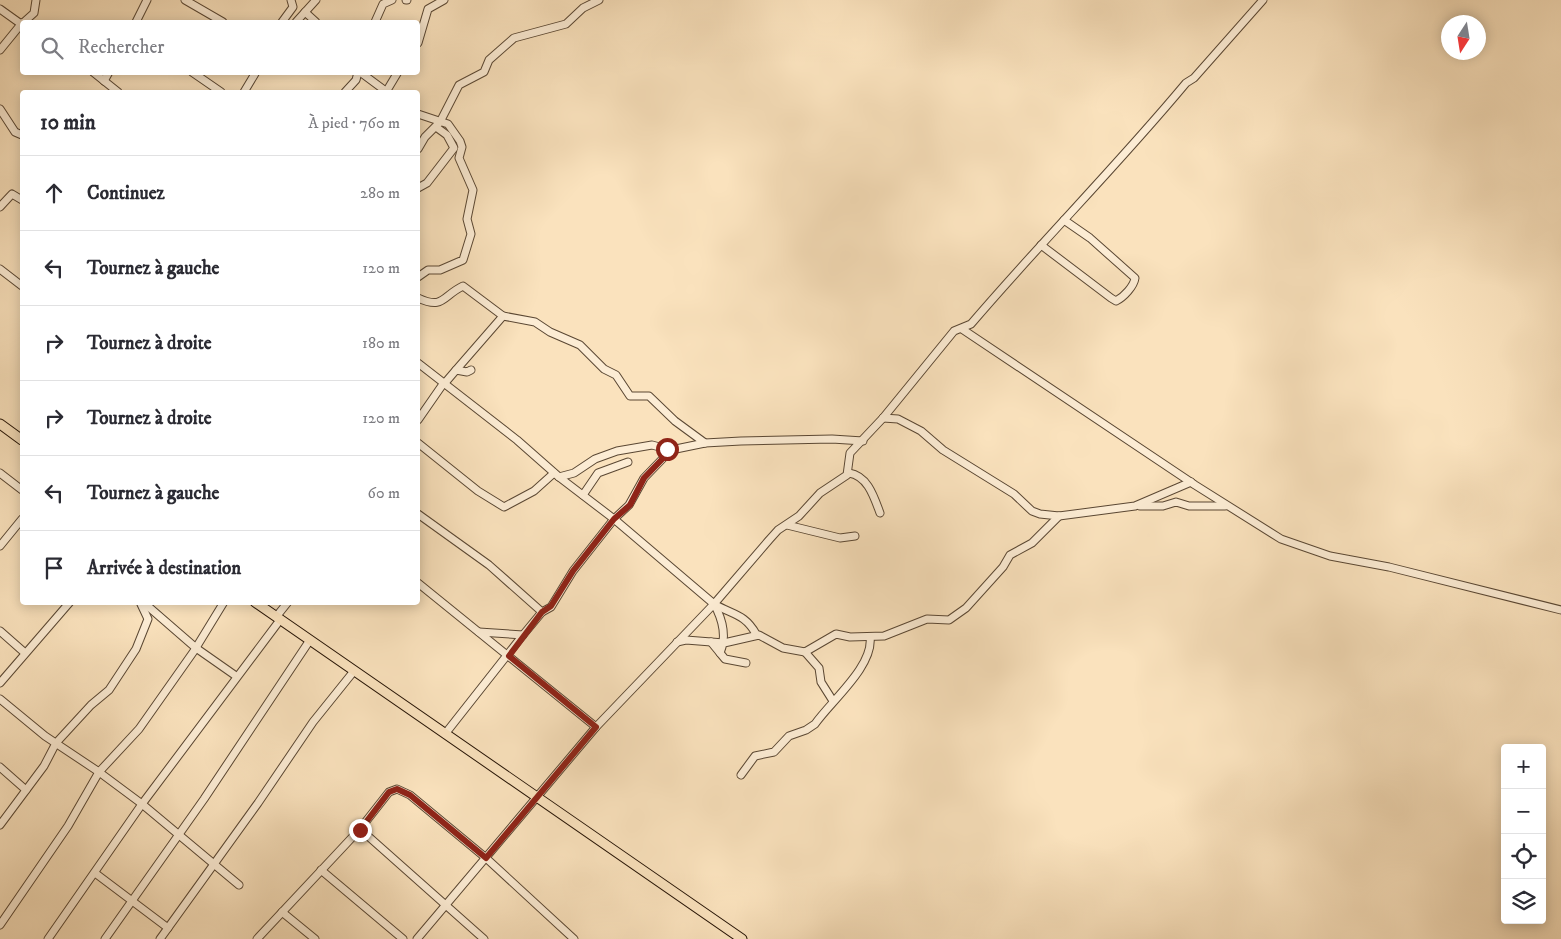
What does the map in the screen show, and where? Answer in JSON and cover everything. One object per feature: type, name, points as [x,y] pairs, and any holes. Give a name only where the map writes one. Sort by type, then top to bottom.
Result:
[{"type":"main road","points":[[0,424],[20,439]]},
{"type":"main road","points":[[259,605],[742,939]]},
{"type":"street","points":[[33,19],[36,0]]},
{"type":"street","points":[[137,20],[147,0]]},
{"type":"street","points":[[185,0],[220,20]]},
{"type":"street","points":[[283,20],[293,7],[291,0]]},
{"type":"street","points":[[298,20],[316,0]]},
{"type":"street","points":[[376,20],[384,2],[392,0]]},
{"type":"street","points":[[420,36],[428,9],[444,0]]},
{"type":"street","points":[[420,146],[425,137],[438,125],[459,86],[484,72],[489,60],[514,38],[566,24],[583,8],[599,0]]},
{"type":"street","points":[[849,473],[849,456],[883,418],[954,331],[971,324],[1041,244],[1130,149],[1186,83],[1194,78],[1263,0]]},
{"type":"street","points":[[0,9],[20,21]]},
{"type":"street","points":[[305,12],[314,20]]},
{"type":"street","points":[[0,50],[20,27]]},
{"type":"street","points":[[97,75],[115,90]]},
{"type":"street","points":[[104,81],[107,75]]},
{"type":"street","points":[[196,75],[218,90]]},
{"type":"street","points":[[245,90],[254,75]]},
{"type":"street","points":[[347,90],[358,75]]},
{"type":"street","points":[[360,75],[383,90]]},
{"type":"street","points":[[387,90],[396,75]]},
{"type":"street","points":[[0,109],[16,132],[20,135]]},
{"type":"street","points":[[420,115],[438,125],[448,135],[454,148],[427,183],[420,187]]},
{"type":"street","points":[[420,276],[428,270],[440,270],[461,261],[466,252],[471,234],[467,219],[473,190],[459,158],[462,147],[450,125],[438,125]]},
{"type":"street","points":[[0,207],[12,194],[20,199]]},
{"type":"street","points":[[1041,244],[1111,298],[1116,301],[1120,298],[1134,283],[1135,278],[1090,238],[1064,220]]},
{"type":"street","points":[[0,269],[20,284]]},
{"type":"street","points":[[420,299],[432,304],[443,301],[463,286],[503,316],[535,322],[550,332],[580,345],[604,369],[616,376],[630,396],[649,396],[675,421],[705,443]]},
{"type":"street","points":[[420,417],[444,384],[503,316]]},
{"type":"street","points":[[962,329],[1227,506],[1281,539],[1309,550],[1389,567],[1561,610]]},
{"type":"street","points":[[420,365],[517,440],[714,604],[729,613],[744,618],[756,634]]},
{"type":"street","points":[[456,370],[467,372],[470,370]]},
{"type":"street","points":[[883,418],[898,419],[928,435],[943,450],[1014,494],[1032,511],[1048,516],[1135,506],[1163,506],[1176,502],[1189,506],[1227,506]]},
{"type":"street","points":[[420,445],[478,491],[504,507],[534,491],[557,475],[574,473],[595,459],[617,452],[652,445],[671,450],[705,443],[832,439],[862,441]]},
{"type":"street","points":[[445,734],[509,656],[542,612],[551,606],[573,571],[614,519],[630,505],[644,478],[671,450]]},
{"type":"street","points":[[582,495],[598,473],[628,462]]},
{"type":"street","points":[[0,473],[20,488]]},
{"type":"street","points":[[418,939],[596,727],[714,604],[769,540],[807,509],[820,493],[849,473],[857,474],[865,482],[875,499],[880,513]]},
{"type":"street","points":[[1135,506],[1191,482]]},
{"type":"street","points":[[420,515],[489,565],[542,612]]},
{"type":"street","points":[[805,652],[836,634],[870,637],[890,635],[927,619],[946,621],[955,617],[982,591],[1003,567],[1010,555],[1032,543],[1059,516]]},
{"type":"street","points":[[0,546],[20,522]]},
{"type":"street","points":[[787,525],[840,538],[854,536]]},
{"type":"street","points":[[0,531],[8,537]]},
{"type":"street","points":[[420,585],[596,727]]},
{"type":"street","points":[[714,604],[724,628],[724,642],[720,652]]},
{"type":"street","points":[[0,683],[67,605]]},
{"type":"street","points":[[0,825],[44,766],[56,743],[91,705],[109,690],[136,649],[148,619],[143,605]]},
{"type":"street","points":[[146,605],[196,648],[236,676]]},
{"type":"street","points":[[0,925],[68,826],[99,772],[139,729],[196,648],[222,605]]},
{"type":"street","points":[[48,939],[142,804],[178,759],[286,605]]},
{"type":"street","points":[[0,631],[26,653]]},
{"type":"street","points":[[478,632],[524,634]]},
{"type":"street","points":[[676,642],[686,640],[724,642],[745,639],[756,634],[762,635],[783,648],[805,652],[819,668],[821,682],[833,701]]},
{"type":"street","points":[[741,775],[755,756],[774,752],[789,736],[806,730],[815,724],[863,664],[872,647],[870,637]]},
{"type":"street","points":[[106,939],[310,640]]},
{"type":"street","points":[[711,642],[724,659],[746,664]]},
{"type":"street","points":[[160,939],[213,862],[258,803],[313,722],[354,671]]},
{"type":"street","points":[[0,699],[56,743],[142,804],[239,884]]},
{"type":"street","points":[[0,767],[26,790]]},
{"type":"street","points":[[257,939],[360,830],[389,792],[397,789],[410,795],[486,858],[573,939]]},
{"type":"street","points":[[360,830],[484,939]]},
{"type":"street","points":[[321,870],[403,939]]},
{"type":"street","points":[[95,872],[131,902],[168,928]]},
{"type":"street","points":[[282,912],[315,939]]},
{"type":"route","points":[[360,830],[389,792],[397,789],[410,795],[486,858],[596,727],[509,656],[542,612],[551,606],[573,571],[614,519],[630,505],[644,478],[671,450],[667,449]]}]
